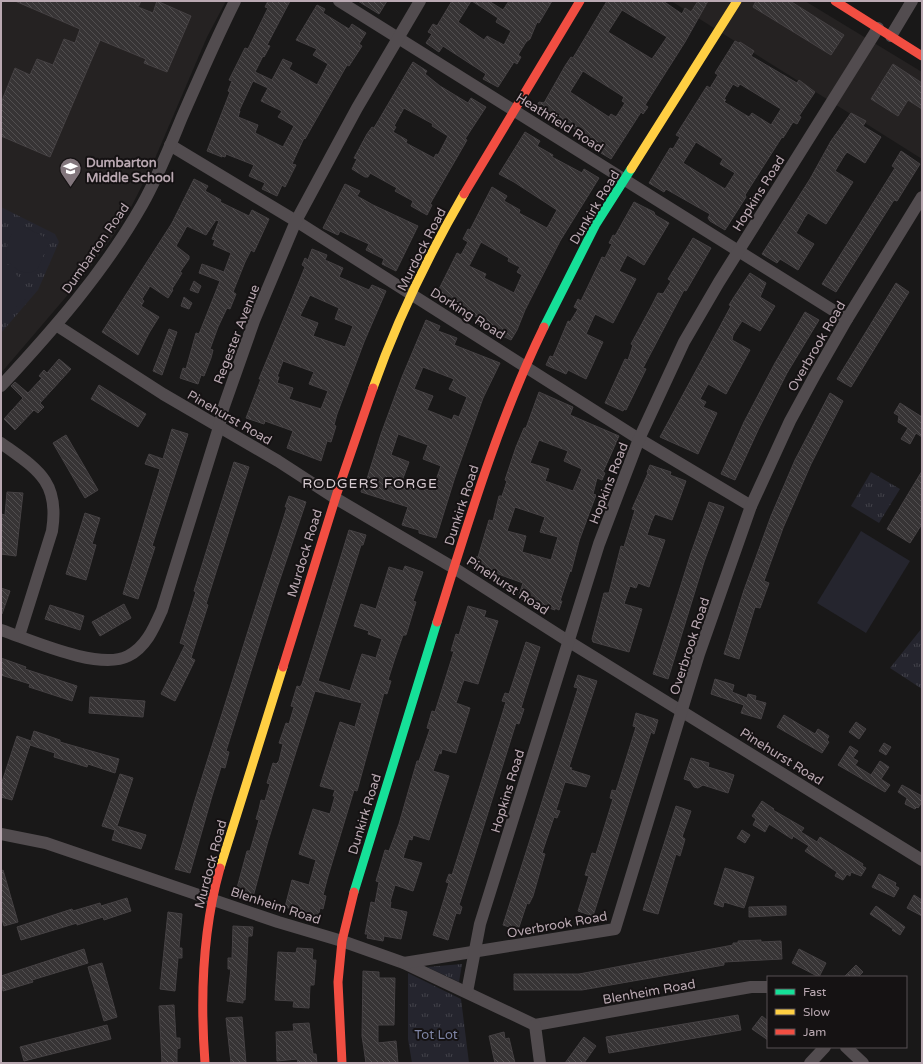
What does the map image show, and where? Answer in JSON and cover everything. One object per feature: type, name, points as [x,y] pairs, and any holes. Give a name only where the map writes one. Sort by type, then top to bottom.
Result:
[{"type":"street","name":"Dumbarton Road","points":[[1,386],[56,325],[92,279],[128,228],[151,188],[200,75],[235,1]]},
{"type":"street","name":"Heathfield Road","points":[[339,1],[847,319]]},
{"type":"street","name":"Regester Avenue","points":[[1,630],[90,660],[106,661],[128,656],[146,641],[162,610],[219,427],[222,409],[254,321],[296,221],[356,108],[397,37],[420,1]]},
{"type":"street","name":"Murdock Road","points":[[205,1063],[202,1032],[204,957],[212,899],[239,806],[335,498],[386,352],[438,241],[471,181],[580,1]]},
{"type":"street","name":"Dunkirk Road","points":[[342,1063],[338,982],[342,941],[357,879],[454,568],[494,448],[525,366],[593,231],[737,1]]},
{"type":"street","points":[[835,1],[922,56]]},
{"type":"street","points":[[891,36],[912,1]]},
{"type":"street","name":"Hopkins Road","points":[[467,992],[473,953],[480,924],[568,641],[599,544],[639,439],[684,342],[738,250],[878,28]]},
{"type":"street","name":"Dorking Road","points":[[170,145],[296,221],[639,439],[751,506]]},
{"type":"street","name":"Overbrook Road","points":[[404,964],[615,929],[683,711],[699,654],[751,506],[790,421],[847,319],[922,197]]},
{"type":"street","name":"Pinehurst Road","points":[[56,325],[110,362],[278,461],[335,498],[454,568],[568,641],[922,860]]},
{"type":"street","points":[[1,443],[41,474],[50,489],[54,501],[55,515],[52,531],[20,636]]},
{"type":"street","name":"Blenheim Road","points":[[1,834],[46,843],[342,941],[404,964],[467,992],[535,1025],[751,987],[767,987]]},
{"type":"street","points":[[535,1025],[540,1063]]},
{"type":"street","points":[[810,1063],[824,1048]]},
{"type":"street","points":[[847,1048],[864,1063]]},
{"type":"shaded area","name":"Dumbarton Middle School","points":[[1,1],[226,1],[207,37],[150,170],[130,209],[113,236],[83,277],[1,373]]},
{"type":"shaded area","points":[[671,1],[805,1],[922,72],[922,159]]},
{"type":"green space","points":[[1,207],[55,234],[59,242],[38,290],[1,333]]},
{"type":"green space","points":[[21,225],[50,240],[38,268],[29,273],[25,273],[17,269],[7,259],[9,240],[13,232]]},
{"type":"green space","points":[[1,257],[32,293],[1,320]]},
{"type":"green space","points":[[871,472],[900,489],[879,523],[851,506]]},
{"type":"green space","points":[[861,531],[910,561],[866,633],[817,603]]},
{"type":"green space","points":[[922,628],[922,689],[890,668]]},
{"type":"green space","points":[[462,964],[459,982],[427,967]]},
{"type":"green space","name":"Tot Lot","points":[[408,973],[461,999],[469,1063],[412,1063],[408,1039]]},
{"type":"building","name":"Dumbarton Middle School","points":[[15,1],[141,1],[138,7],[153,13],[157,1],[191,16],[167,72],[144,63],[146,59],[100,40],[50,157],[1,136],[1,103],[15,68],[30,75],[37,59],[53,65],[64,39],[75,43],[80,29]]},
{"type":"building","points":[[268,1],[290,1],[267,45],[270,46],[255,72],[272,80],[283,59],[292,63],[289,69],[317,85],[328,64],[313,55],[317,49],[296,40],[317,5],[325,9],[323,13],[349,29],[352,24],[366,33],[359,44],[362,46],[349,66],[347,65],[305,139],[304,138],[292,164],[296,165],[285,187],[282,185],[277,196],[262,189],[265,183],[249,176],[254,165],[226,154],[225,157],[222,157],[207,151],[230,92],[228,91],[232,81],[229,80],[245,48],[248,49],[268,8],[265,7]],"holes":[[[253,81],[268,88],[261,101],[282,111],[278,117],[294,126],[283,147],[255,133],[258,125],[238,117],[239,111]]]},
{"type":"building","points":[[358,1],[387,1],[379,14]]},
{"type":"building","points":[[452,1],[471,1],[458,22],[484,40],[487,36],[504,45],[511,31],[496,22],[498,18],[472,1],[489,1],[503,10],[509,1],[552,1],[539,23],[537,22],[530,39],[526,42],[518,55],[521,57],[517,64],[514,62],[498,87],[483,79],[486,74],[443,46],[439,52],[426,43],[432,34],[428,32],[433,24],[437,26]]},
{"type":"building","points":[[607,1],[663,1],[682,14],[685,8],[691,12],[698,1],[708,1],[685,42],[645,105],[648,107],[643,114],[641,112],[611,159],[596,150],[599,145],[555,116],[551,122],[534,110],[539,102],[544,103],[565,66],[571,57],[573,58]],"holes":[[[622,10],[667,37],[652,59],[608,32]],[[583,71],[624,97],[622,101],[625,103],[616,117],[611,114],[609,117],[570,92]]]},
{"type":"building","points":[[756,1],[790,1],[844,35],[831,55],[753,7]]},
{"type":"building","points":[[735,41],[740,42],[754,51],[751,56],[797,83],[799,80],[815,92],[799,116],[801,117],[797,124],[793,122],[783,138],[782,137],[745,195],[746,197],[725,230],[710,221],[708,218],[710,214],[666,189],[664,192],[649,183],[670,148],[673,149],[680,137],[676,135],[707,86],[710,88],[718,75],[715,73]],"holes":[[[733,84],[738,87],[740,84],[781,109],[771,125],[752,113],[749,117],[724,102],[726,100],[724,99]],[[696,142],[723,159],[720,164],[735,173],[725,189],[683,163]]]},
{"type":"building","points":[[413,62],[427,71],[425,74],[440,86],[468,103],[471,98],[486,107],[465,139],[467,140],[430,204],[432,205],[427,215],[411,206],[413,201],[395,191],[397,188],[370,173],[368,177],[365,177],[352,169],[357,159],[354,158],[367,134],[372,127],[374,128]],"holes":[[[404,108],[433,124],[432,126],[448,136],[438,155],[436,154],[434,158],[406,143],[407,140],[393,132],[396,127],[394,126]]]},
{"type":"building","points":[[893,64],[922,83],[922,109],[908,100],[898,116],[871,99]]},
{"type":"building","points":[[851,113],[866,121],[863,126],[881,137],[865,163],[847,152],[844,156],[835,171],[853,182],[826,224],[808,213],[805,217],[796,233],[814,244],[798,270],[780,259],[777,263],[762,254],[810,179],[831,141]]},
{"type":"building","points":[[525,132],[540,141],[537,146],[553,155],[552,157],[582,173],[584,169],[599,178],[560,241],[511,340],[477,324],[479,318],[435,297],[457,253],[461,255],[468,242],[463,239],[468,229],[470,230],[492,187],[507,196],[504,201],[520,210],[519,213],[547,228],[557,210],[499,174]],"holes":[[[481,242],[509,258],[508,261],[520,267],[517,272],[522,275],[514,293],[484,278],[486,274],[469,266]]]},
{"type":"building","points":[[901,151],[920,164],[897,201],[894,200],[836,292],[822,284],[895,168],[892,166]]},
{"type":"building","points":[[194,179],[208,186],[205,191],[221,200],[220,202],[249,216],[252,210],[269,219],[254,252],[251,250],[245,262],[233,292],[236,294],[230,309],[227,308],[218,327],[210,349],[213,350],[211,358],[204,376],[201,375],[198,384],[180,378],[183,368],[186,369],[196,333],[199,334],[220,281],[199,273],[202,264],[224,272],[231,253],[213,245],[215,240],[212,239],[219,221],[216,220],[206,235],[187,226],[176,246],[189,256],[189,259],[180,272],[182,273],[172,289],[173,290],[168,298],[150,286],[142,299],[144,301],[141,306],[159,317],[138,355],[102,332],[172,223]]},
{"type":"building","points":[[345,184],[360,191],[357,196],[418,226],[396,271],[382,264],[384,259],[366,250],[369,244],[340,231],[338,235],[323,228]]},
{"type":"building","points":[[634,202],[654,212],[655,215],[669,223],[644,265],[627,255],[619,271],[636,279],[613,323],[595,314],[586,334],[603,342],[586,379],[568,370],[566,374],[546,365],[550,356],[553,357],[568,321],[570,322],[578,309],[574,307],[578,299],[581,301],[602,257],[605,258],[612,244],[609,243],[613,235],[615,236]]},
{"type":"building","points":[[693,238],[711,248],[686,291],[684,290],[643,368],[646,369],[626,410],[624,409],[623,411],[605,403],[625,359],[628,360],[633,345],[631,344],[658,293],[663,294],[671,281],[668,279]]},
{"type":"building","points":[[312,249],[327,255],[325,260],[343,268],[339,277],[369,290],[372,285],[386,291],[364,342],[337,414],[334,425],[336,426],[331,442],[327,441],[321,461],[287,448],[293,431],[265,421],[264,424],[246,418],[261,379],[259,379],[305,267],[302,265],[305,258],[308,260]],"holes":[[[310,295],[339,308],[335,319],[353,326],[345,347],[313,336],[318,323],[300,316]],[[283,361],[314,372],[309,384],[328,391],[321,409],[289,399],[293,388],[277,383],[279,377],[277,377]]]},
{"type":"building","points":[[750,273],[766,283],[760,297],[775,306],[760,331],[742,321],[733,335],[732,340],[750,350],[726,394],[708,384],[700,399],[706,402],[703,407],[717,413],[698,454],[660,437],[731,306],[729,305]]},
{"type":"building","points":[[194,281],[201,286],[198,293],[190,290]]},
{"type":"building","points":[[896,283],[909,292],[851,387],[837,379]]},
{"type":"building","points":[[184,297],[192,303],[189,309],[181,306]]},
{"type":"building","points":[[805,312],[819,320],[787,373],[735,480],[721,474],[744,422],[775,363]]},
{"type":"building","points":[[426,320],[440,326],[438,331],[457,338],[454,345],[500,363],[483,398],[455,477],[436,538],[419,533],[419,530],[402,525],[408,507],[361,492],[364,481],[366,482],[381,434],[402,377]],"holes":[[[423,367],[454,379],[449,389],[467,397],[459,417],[454,415],[452,420],[427,410],[433,396],[414,389]],[[398,434],[428,445],[423,459],[441,466],[432,491],[402,481],[409,462],[391,455]]]},
{"type":"building","points":[[169,329],[177,332],[162,375],[153,371]]},
{"type":"building","points":[[59,359],[71,369],[40,403],[44,407],[38,413],[34,410],[15,430],[4,419],[23,398],[11,386],[15,382],[28,393],[42,378],[39,376],[44,370],[47,373]]},
{"type":"building","points":[[99,385],[146,414],[138,427],[91,399]]},
{"type":"building","points":[[539,392],[573,407],[570,415],[619,436],[603,472],[605,473],[602,480],[597,478],[593,494],[596,495],[579,541],[571,572],[570,571],[560,601],[562,601],[559,610],[518,598],[523,583],[473,565],[476,557],[478,557],[489,520],[493,521],[499,496],[502,496],[507,481],[505,480],[516,447],[524,428],[526,428]],"holes":[[[539,440],[568,451],[564,461],[582,469],[573,491],[545,481],[549,469],[530,463]],[[515,507],[545,517],[540,532],[558,537],[551,560],[522,552],[526,536],[507,531]]]},
{"type":"building","points":[[830,393],[843,401],[811,464],[783,528],[764,581],[769,583],[760,608],[755,607],[739,659],[724,654],[744,590],[771,516],[795,460]]},
{"type":"building","points":[[900,403],[922,417],[922,437],[916,433],[910,444],[901,439],[908,428],[898,422],[899,416],[894,413]]},
{"type":"building","points":[[172,429],[188,434],[152,546],[155,547],[138,599],[123,594],[160,469],[145,464],[149,454],[163,459]]},
{"type":"building","points":[[66,435],[98,490],[85,498],[53,443]]},
{"type":"building","points":[[234,462],[249,467],[206,604],[208,605],[191,658],[195,660],[175,701],[161,694],[185,645],[180,643],[196,592],[194,591]]},
{"type":"building","points":[[650,465],[671,472],[670,475],[686,481],[672,520],[655,514],[651,523],[647,535],[665,540],[649,587],[638,583],[636,588],[630,586],[624,604],[642,609],[629,652],[593,642],[592,639],[604,593],[609,593],[621,546],[624,547],[635,510],[632,509]]},
{"type":"building","points":[[922,471],[922,524],[910,543],[887,529]]},
{"type":"building","points":[[7,492],[23,493],[16,556],[1,554],[1,514],[5,515]]},
{"type":"building","points":[[289,496],[306,502],[277,588],[226,751],[229,752],[225,768],[221,767],[190,873],[175,869],[194,803],[287,507],[285,507]]},
{"type":"building","points":[[709,502],[724,507],[704,562],[668,679],[653,674],[691,553]]},
{"type":"building","points":[[85,513],[100,518],[92,544],[96,545],[86,580],[66,574]]},
{"type":"building","points":[[349,530],[366,535],[363,545],[361,545],[318,681],[350,691],[362,654],[376,658],[382,639],[368,634],[369,631],[354,626],[361,604],[376,609],[389,567],[403,571],[405,566],[423,572],[413,601],[416,602],[406,635],[403,635],[388,680],[391,681],[387,694],[384,693],[357,791],[354,790],[323,895],[326,896],[323,909],[320,908],[317,921],[301,917],[303,912],[285,907],[292,880],[309,885],[316,860],[299,854],[313,809],[330,814],[335,796],[333,796],[335,790],[320,786],[340,722],[355,727],[362,703],[315,691],[268,841],[253,897],[239,893],[240,889],[237,888],[247,851],[250,851],[259,820],[256,819],[261,800],[265,801],[270,784],[267,783],[273,763],[276,764],[279,761],[283,744],[279,743],[286,723],[289,724],[294,707],[291,706],[297,686],[300,687],[302,684]]},
{"type":"building","points":[[1,588],[10,591],[2,614],[1,614]]},
{"type":"building","points":[[124,604],[131,618],[100,636],[92,622]]},
{"type":"building","points":[[50,605],[84,616],[80,630],[45,619]]},
{"type":"building","points":[[468,606],[486,611],[484,617],[498,621],[478,684],[464,680],[456,703],[470,708],[456,753],[442,749],[441,754],[439,753],[433,771],[449,776],[429,840],[413,835],[412,840],[409,839],[403,858],[422,863],[413,891],[395,885],[390,902],[390,908],[407,912],[401,939],[384,936],[383,941],[367,938],[368,934],[365,934],[371,902],[375,903],[379,882],[376,881],[385,850],[389,851],[399,824],[417,761],[419,761],[430,729],[427,728],[432,711],[435,712],[454,651],[451,651],[456,634],[459,635]]},
{"type":"building","points":[[526,642],[540,647],[521,708],[524,709],[519,724],[516,723],[459,905],[462,907],[460,914],[456,913],[448,940],[433,935],[449,883],[446,882],[449,874],[452,875],[490,754],[506,702],[502,701],[505,693],[509,694]]},
{"type":"building","points":[[1,658],[26,667],[25,669],[77,686],[72,701],[29,687],[30,684],[1,675]]},
{"type":"building","points":[[578,675],[597,681],[569,767],[572,768],[571,770],[590,776],[586,787],[565,782],[556,810],[560,811],[557,818],[554,817],[542,853],[545,854],[533,896],[529,904],[527,903],[518,930],[503,925],[578,688],[574,687]]},
{"type":"building","points":[[715,679],[734,685],[732,692],[747,698],[748,694],[756,696],[755,700],[766,703],[761,719],[741,713],[744,705],[711,694]]},
{"type":"building","points":[[90,697],[145,701],[143,717],[89,713]]},
{"type":"building","points":[[636,713],[658,720],[654,734],[651,732],[593,916],[578,911],[589,876],[585,875],[592,853],[596,854],[613,799],[610,798],[612,790],[616,791],[636,727],[633,726]]},
{"type":"building","points":[[784,715],[815,734],[818,729],[829,736],[827,740],[829,742],[822,753],[777,727]]},
{"type":"building","points":[[856,722],[866,729],[859,739],[849,732]]},
{"type":"building","points":[[34,731],[60,740],[60,742],[119,759],[115,773],[88,764],[87,767],[54,757],[55,753],[30,745],[12,800],[1,797],[1,785],[17,736],[31,741]]},
{"type":"building","points":[[884,743],[891,747],[886,755],[879,751]]},
{"type":"building","points":[[850,746],[858,751],[853,758],[858,761],[855,765],[871,775],[880,761],[889,767],[881,779],[890,785],[885,792],[838,765]]},
{"type":"building","points":[[691,758],[709,763],[708,767],[734,775],[728,793],[703,785],[698,788],[694,787],[690,781],[684,779]]},
{"type":"building","points":[[120,774],[133,778],[117,826],[146,835],[141,849],[112,840],[115,830],[102,826]]},
{"type":"building","points":[[902,785],[922,796],[922,802],[918,808],[917,807],[915,809],[905,804],[907,798],[898,792]]},
{"type":"building","points":[[762,801],[774,809],[773,810],[804,828],[801,832],[817,842],[820,837],[863,864],[862,866],[866,868],[861,876],[851,872],[850,876],[847,874],[843,880],[835,876],[837,872],[805,851],[809,846],[793,836],[792,839],[769,824],[765,832],[753,825],[756,819],[752,816]]},
{"type":"building","points":[[676,806],[691,811],[682,837],[685,839],[680,856],[676,854],[658,914],[643,910]]},
{"type":"building","points":[[742,830],[750,835],[745,843],[737,838]]},
{"type":"building","points":[[725,868],[754,877],[744,908],[724,902],[723,907],[714,904]]},
{"type":"building","points":[[3,870],[18,922],[4,926],[1,916],[1,871]]},
{"type":"building","points":[[879,874],[896,883],[895,886],[899,888],[894,897],[872,887]]},
{"type":"building","points":[[914,895],[922,900],[922,916],[907,908]]},
{"type":"building","points":[[127,898],[131,911],[104,920],[103,917],[77,925],[77,923],[21,940],[17,927],[72,909],[73,911],[100,903],[101,906]]},
{"type":"building","points":[[786,906],[786,915],[749,917],[749,907]]},
{"type":"building","points":[[876,906],[905,927],[900,935],[870,914]]},
{"type":"building","points":[[168,912],[182,914],[179,948],[182,948],[182,958],[178,958],[175,991],[160,989]]},
{"type":"building","points":[[233,926],[253,927],[252,936],[248,936],[245,1000],[243,1000],[243,1003],[227,1001],[231,969],[228,969],[228,958],[232,958]]},
{"type":"building","points":[[761,940],[761,942],[781,941],[782,959],[724,962],[724,965],[582,990],[514,990],[514,974],[579,974],[733,945],[733,943],[738,943],[738,941]]},
{"type":"building","points":[[297,948],[313,949],[312,960],[316,960],[314,985],[310,985],[309,1008],[293,1007],[294,1001],[275,1000],[278,952],[296,953]]},
{"type":"building","points":[[84,949],[88,963],[32,980],[33,982],[3,991],[1,976]]},
{"type":"building","points":[[799,949],[826,963],[820,976],[817,976],[792,963]]},
{"type":"building","points":[[102,963],[117,1017],[104,1021],[88,967]]},
{"type":"building","points":[[856,965],[863,972],[859,976],[845,976]]},
{"type":"building","points":[[363,971],[379,972],[379,978],[395,978],[394,1025],[378,1025],[378,1043],[396,1041],[398,1063],[366,1063],[362,1036]]},
{"type":"building","points":[[174,1005],[176,1038],[180,1038],[180,1048],[177,1049],[177,1063],[162,1063],[159,1006]]},
{"type":"building","points":[[738,1015],[741,1030],[609,1053],[606,1037]]},
{"type":"building","points":[[762,1016],[767,1020],[767,1039],[752,1029]]},
{"type":"building","points":[[242,1017],[246,1063],[231,1063],[226,1018]]},
{"type":"building","points":[[309,1023],[313,1054],[316,1054],[317,1063],[298,1063],[297,1059],[277,1061],[276,1032],[294,1031],[293,1024]]},
{"type":"building","points":[[107,1025],[111,1039],[24,1061],[20,1047]]},
{"type":"building","points":[[504,1032],[505,1039],[509,1038],[515,1063],[495,1063],[489,1036]]},
{"type":"building","points":[[584,1037],[596,1046],[584,1063],[565,1063]]},
{"type":"traffic: fast","points":[[544,327],[596,224],[631,169]]},
{"type":"traffic: fast","points":[[354,892],[437,622]]},
{"type":"traffic: slow","points":[[631,169],[737,1]]},
{"type":"traffic: slow","points":[[373,388],[392,338],[414,289],[464,194]]},
{"type":"traffic: slow","points":[[220,868],[283,667]]},
{"type":"traffic: jam","points":[[464,194],[580,1]]},
{"type":"traffic: jam","points":[[835,1],[922,56]]},
{"type":"traffic: jam","points":[[437,622],[472,510],[498,436],[527,363],[544,327]]},
{"type":"traffic: jam","points":[[283,667],[337,493],[373,388]]},
{"type":"traffic: jam","points":[[205,1063],[203,1038],[204,965],[209,916],[220,868]]},
{"type":"traffic: jam","points":[[342,1063],[338,982],[342,941],[354,892]]},
{"type":"place","name":"Dumbarton Middle School","points":[[70,188]]},
{"type":"district","name":"RODGERS FORGE","points":[[370,483]]}]
